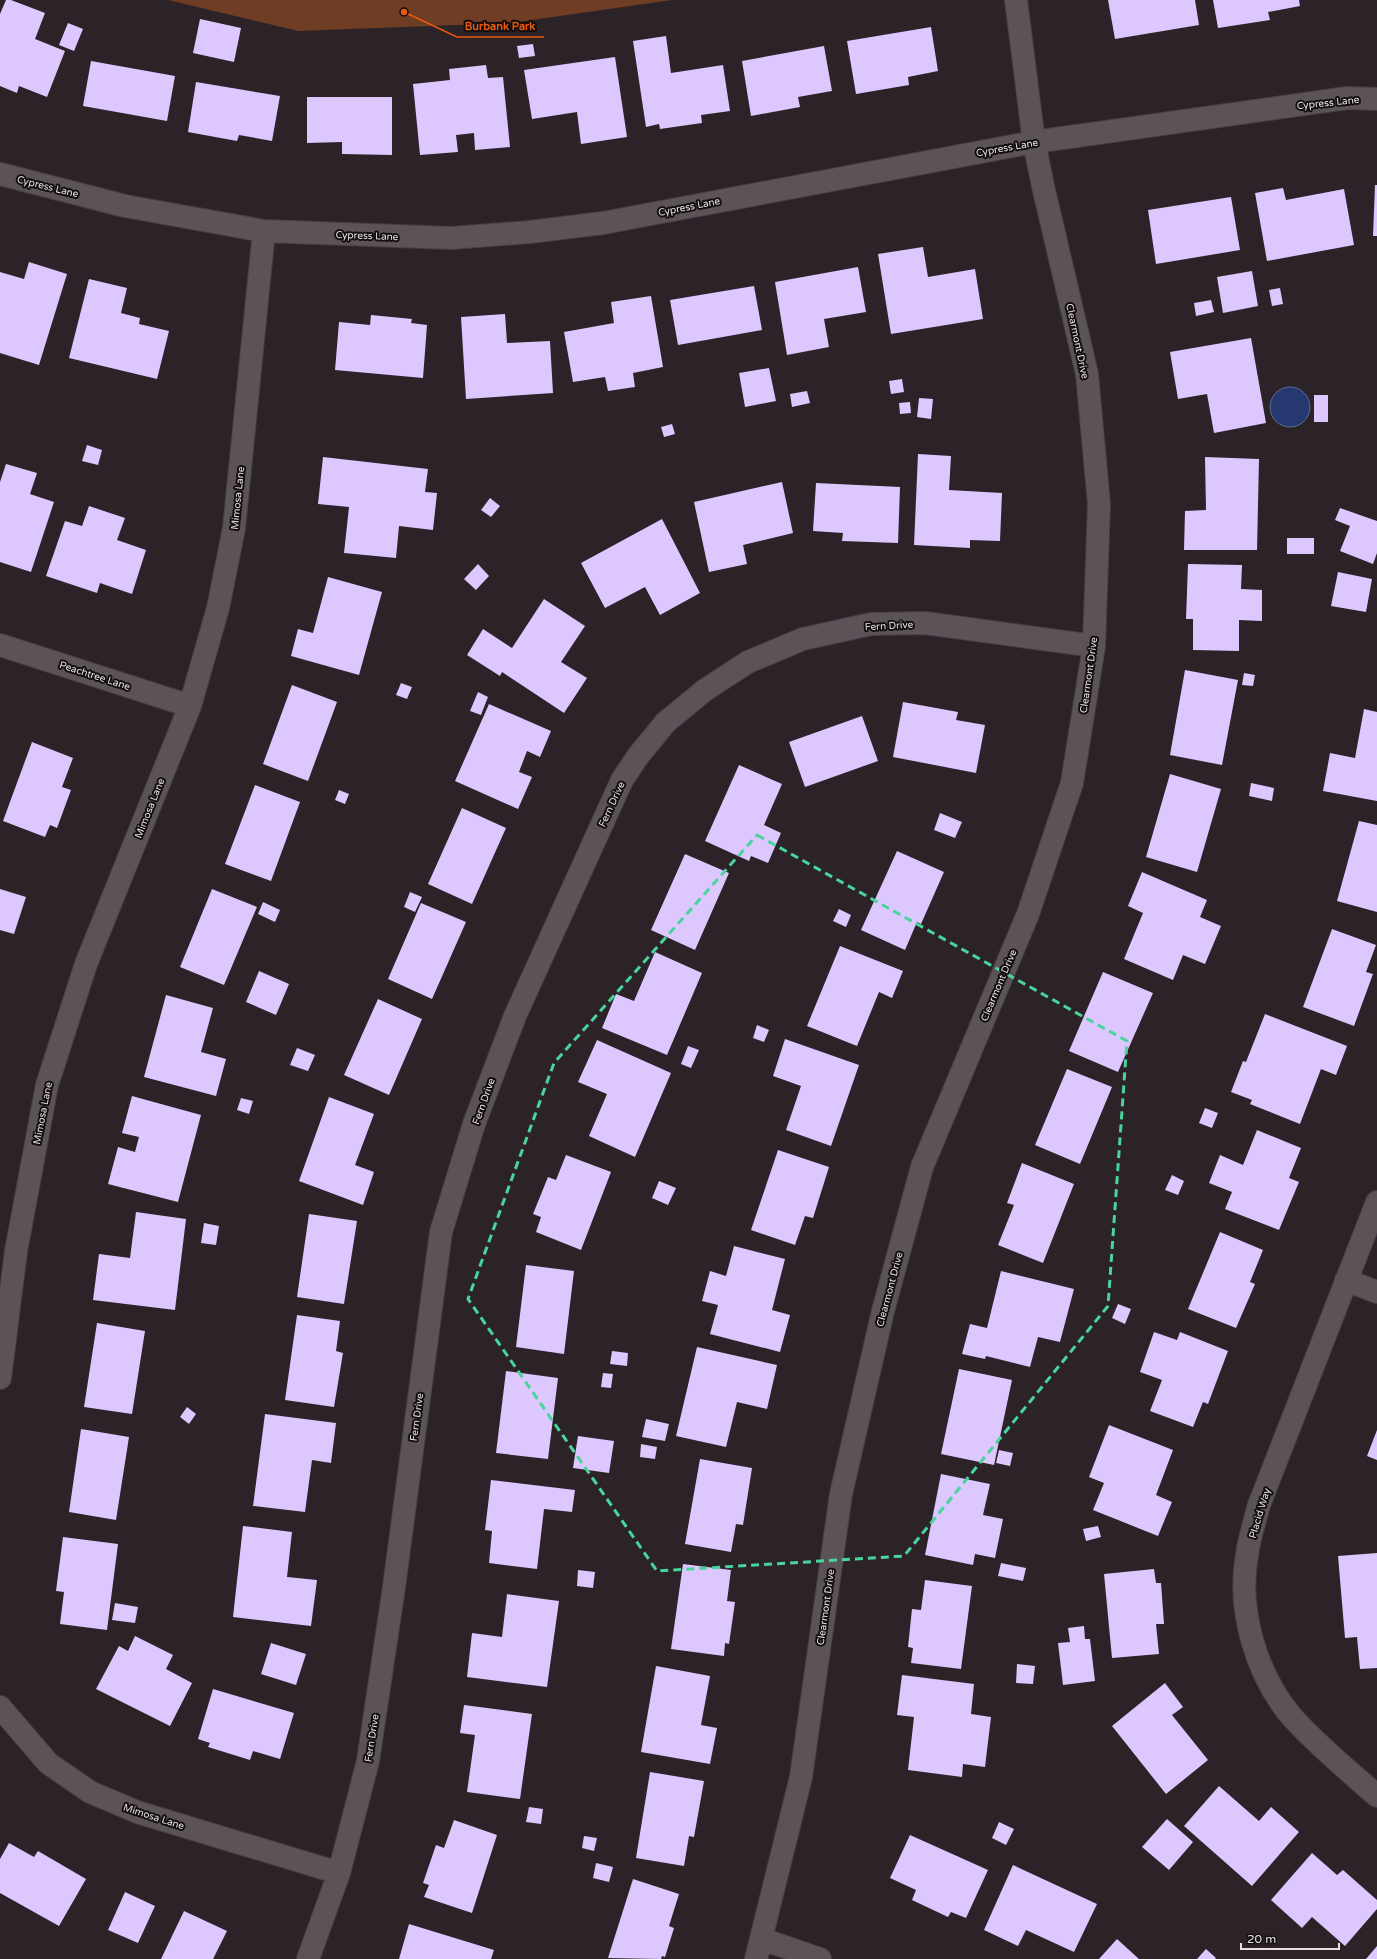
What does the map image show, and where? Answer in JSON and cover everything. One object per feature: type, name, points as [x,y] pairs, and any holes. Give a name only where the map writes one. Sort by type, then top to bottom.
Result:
[{"type":"street","name":"Clearmont Drive","points":[[759,1949],[801,1777],[841,1494],[883,1311],[922,1167],[1028,914],[1072,783],[1094,646],[1099,504],[1087,374],[1042,186],[1034,142],[1016,0]]},
{"type":"street","name":"Cypress Lane","points":[[0,174],[125,206],[264,231],[451,238],[530,232],[603,222],[1034,142],[1347,98],[1377,99]]},
{"type":"street","name":"Mimosa Lane","points":[[0,1378],[16,1251],[47,1085],[86,964],[190,706],[218,608],[234,528],[264,231]]},
{"type":"street","name":"Fern Drive","points":[[308,1959],[339,1873],[368,1761],[394,1587],[441,1232],[474,1124],[515,1016],[622,780],[638,756],[666,722],[705,690],[748,662],[803,639],[871,624],[925,623],[1094,646]]},
{"type":"street","name":"Peachtree Lane","points":[[0,645],[190,706]]},
{"type":"street","name":"Placid Way","points":[[1377,1202],[1259,1505],[1246,1555],[1244,1602],[1250,1634],[1274,1691],[1292,1717],[1377,1796]]},
{"type":"street","points":[[1346,1280],[1377,1292]]},
{"type":"street","name":"Mimosa Lane","points":[[0,1707],[48,1763],[90,1792],[137,1812],[339,1873]]},
{"type":"street","points":[[759,1949],[820,1959]]},
{"type":"highlighted area","points":[[757,835],[1127,1041],[1108,1306],[904,1556],[657,1571],[468,1299],[554,1063]]},
{"type":"shaded area","points":[[168,0],[672,0],[511,23],[298,31]]},
{"type":"water","points":[[1294,387],[1301,390],[1307,396],[1310,407],[1309,415],[1301,424],[1294,427],[1286,427],[1279,424],[1271,415],[1270,403],[1273,396],[1282,388]]},
{"type":"building","points":[[6,0],[11,0],[45,13],[35,39],[65,51],[47,97],[19,86],[17,93],[0,86],[0,14]]},
{"type":"building","points":[[1108,0],[1195,0],[1199,25],[1115,39]]},
{"type":"building","points":[[1213,0],[1299,0],[1300,6],[1268,12],[1270,20],[1218,28]]},
{"type":"building","points":[[200,19],[241,28],[234,62],[193,53]]},
{"type":"building","points":[[68,23],[83,29],[74,51],[59,45]]},
{"type":"building","points":[[931,27],[938,71],[908,77],[909,85],[856,94],[847,41]]},
{"type":"building","points":[[666,36],[671,73],[723,65],[730,111],[701,115],[702,123],[660,129],[659,124],[646,127],[633,41]]},
{"type":"building","points":[[533,44],[535,56],[519,58],[517,46]]},
{"type":"building","points":[[824,46],[832,91],[798,97],[800,107],[751,116],[742,61]]},
{"type":"building","points":[[615,57],[627,137],[581,144],[577,112],[532,119],[524,70]]},
{"type":"building","points":[[91,61],[175,76],[167,121],[83,106]]},
{"type":"building","points":[[486,65],[488,78],[503,77],[510,147],[475,150],[474,133],[456,135],[458,152],[420,155],[413,84],[450,80],[449,69]]},
{"type":"building","points":[[196,82],[280,96],[272,141],[239,135],[237,141],[188,132]]},
{"type":"building","points":[[307,97],[392,97],[392,155],[342,154],[342,142],[307,143]]},
{"type":"building","points":[[1375,185],[1377,185],[1377,236],[1373,236]]},
{"type":"building","points":[[1283,188],[1286,200],[1344,189],[1354,245],[1267,261],[1255,193]]},
{"type":"building","points":[[1231,197],[1240,250],[1156,264],[1148,210]]},
{"type":"building","points":[[923,247],[928,277],[975,269],[983,319],[891,334],[878,254]]},
{"type":"building","points":[[29,262],[67,274],[39,365],[0,353],[0,272],[24,279]]},
{"type":"building","points":[[858,267],[866,312],[824,319],[829,347],[787,355],[775,282]]},
{"type":"building","points":[[1252,271],[1258,306],[1223,313],[1217,277]]},
{"type":"building","points":[[89,279],[127,288],[121,313],[140,318],[139,324],[169,331],[157,379],[69,358]]},
{"type":"building","points":[[754,286],[762,330],[678,345],[670,300]]},
{"type":"building","points":[[1280,288],[1283,304],[1272,306],[1269,290]]},
{"type":"building","points":[[651,296],[663,367],[633,373],[635,387],[608,391],[605,377],[573,382],[564,332],[614,323],[611,302]]},
{"type":"building","points":[[1211,300],[1214,312],[1196,316],[1194,303]]},
{"type":"building","points":[[505,314],[507,343],[550,341],[553,393],[466,399],[461,317]]},
{"type":"building","points":[[371,315],[412,319],[411,323],[427,325],[423,378],[335,370],[339,322],[370,325]]},
{"type":"building","points":[[1251,338],[1266,423],[1214,433],[1207,394],[1178,399],[1170,352]]},
{"type":"building","points":[[769,368],[776,401],[745,407],[739,373]]},
{"type":"building","points":[[902,379],[904,392],[891,394],[889,381]]},
{"type":"building","points":[[807,391],[810,403],[792,407],[790,394]]},
{"type":"building","points":[[1314,395],[1328,395],[1328,422],[1314,422]]},
{"type":"building","points":[[919,398],[933,399],[931,419],[917,417]]},
{"type":"building","points":[[910,402],[911,413],[900,414],[899,403]]},
{"type":"building","points":[[672,424],[675,434],[664,437],[661,427]]},
{"type":"building","points":[[87,445],[102,450],[98,465],[82,461]]},
{"type":"building","points":[[918,454],[951,456],[949,490],[1002,493],[1000,541],[970,540],[970,548],[914,545]]},
{"type":"building","points":[[323,457],[428,469],[425,492],[437,493],[433,530],[399,526],[396,558],[344,553],[349,507],[318,504]]},
{"type":"building","points":[[1205,457],[1259,459],[1257,550],[1184,550],[1185,511],[1206,510]]},
{"type":"building","points":[[6,464],[37,473],[30,494],[54,502],[31,572],[0,562],[0,482]]},
{"type":"building","points":[[782,482],[793,533],[743,545],[747,564],[709,572],[694,502]]},
{"type":"building","points":[[816,483],[900,487],[898,543],[842,541],[843,533],[813,531]]},
{"type":"building","points":[[490,498],[500,506],[491,517],[481,510]]},
{"type":"building","points":[[89,506],[125,518],[117,540],[146,550],[132,594],[100,583],[97,593],[46,576],[65,521],[82,526]]},
{"type":"building","points":[[1340,508],[1377,521],[1377,553],[1373,564],[1340,551],[1350,526],[1335,520]]},
{"type":"building","points":[[662,519],[700,593],[660,615],[645,587],[605,608],[581,563]]},
{"type":"building","points":[[1287,538],[1314,538],[1314,554],[1287,554]]},
{"type":"building","points":[[478,564],[489,576],[476,590],[464,579]]},
{"type":"building","points":[[1188,564],[1242,565],[1241,589],[1262,590],[1262,621],[1239,620],[1239,651],[1193,650],[1193,619],[1186,619]]},
{"type":"building","points":[[1338,572],[1372,579],[1366,612],[1331,606]]},
{"type":"building","points":[[328,577],[382,592],[359,675],[291,656],[298,629],[313,633]]},
{"type":"building","points":[[544,599],[585,626],[561,662],[587,678],[564,713],[502,672],[500,676],[467,655],[483,629],[512,648]]},
{"type":"building","points":[[1185,670],[1238,680],[1222,765],[1170,755]]},
{"type":"building","points":[[1244,673],[1255,675],[1253,686],[1242,685]]},
{"type":"building","points":[[401,683],[412,687],[407,699],[396,695]]},
{"type":"building","points":[[292,685],[337,702],[308,781],[263,764]]},
{"type":"building","points":[[478,692],[488,697],[481,715],[470,711]]},
{"type":"building","points":[[903,702],[958,712],[956,720],[985,725],[976,773],[893,757]]},
{"type":"building","points":[[489,704],[551,731],[540,757],[527,751],[519,772],[532,777],[518,809],[455,781]]},
{"type":"building","points":[[1364,709],[1377,712],[1377,801],[1323,791],[1330,753],[1355,758]]},
{"type":"building","points":[[862,716],[878,761],[805,787],[789,742]]},
{"type":"building","points":[[32,742],[73,758],[62,787],[71,790],[57,828],[50,825],[45,837],[3,821]]},
{"type":"building","points":[[739,765],[782,784],[764,825],[781,833],[768,863],[751,856],[749,861],[705,841]]},
{"type":"building","points":[[1170,774],[1221,789],[1197,872],[1146,857]]},
{"type":"building","points":[[1251,783],[1274,788],[1272,801],[1249,796]]},
{"type":"building","points":[[255,785],[300,802],[271,881],[225,864]]},
{"type":"building","points":[[339,790],[349,794],[345,804],[335,800]]},
{"type":"building","points":[[462,808],[506,828],[472,904],[428,884]]},
{"type":"building","points":[[940,813],[962,822],[955,838],[934,830]]},
{"type":"building","points":[[1359,821],[1377,825],[1377,912],[1337,901]]},
{"type":"building","points":[[897,851],[944,872],[921,924],[917,922],[905,950],[861,930]]},
{"type":"building","points":[[685,854],[729,873],[695,950],[651,930]]},
{"type":"building","points":[[1142,872],[1207,900],[1200,917],[1221,926],[1205,964],[1183,955],[1173,980],[1124,959],[1143,913],[1128,906]]},
{"type":"building","points":[[0,889],[26,897],[14,934],[0,930]]},
{"type":"building","points":[[212,889],[257,907],[224,985],[180,967]]},
{"type":"building","points":[[410,892],[422,897],[415,912],[404,907]]},
{"type":"building","points":[[263,902],[280,910],[275,922],[258,914]]},
{"type":"building","points":[[421,903],[466,922],[432,999],[388,979]]},
{"type":"building","points":[[839,909],[851,915],[846,927],[833,921]]},
{"type":"building","points":[[1332,929],[1376,945],[1366,972],[1373,974],[1354,1026],[1303,1007]]},
{"type":"building","points":[[840,946],[903,971],[892,998],[879,992],[857,1046],[807,1026]]},
{"type":"building","points":[[655,952],[702,973],[667,1055],[602,1028],[616,994],[634,1001]]},
{"type":"building","points":[[259,971],[289,984],[276,1015],[246,1002]]},
{"type":"building","points":[[1103,972],[1153,993],[1118,1072],[1069,1051]]},
{"type":"building","points":[[166,995],[213,1008],[201,1052],[226,1059],[216,1096],[144,1077]]},
{"type":"building","points":[[378,999],[422,1019],[389,1095],[344,1075]]},
{"type":"building","points":[[1265,1014],[1347,1046],[1336,1075],[1321,1069],[1300,1124],[1250,1104],[1252,1100],[1231,1092],[1243,1061],[1246,1062]]},
{"type":"building","points":[[757,1025],[769,1030],[764,1042],[753,1038]]},
{"type":"building","points":[[785,1039],[859,1065],[831,1146],[786,1130],[801,1086],[773,1076]]},
{"type":"building","points":[[597,1040],[671,1073],[635,1157],[589,1136],[607,1094],[578,1082]]},
{"type":"building","points":[[688,1046],[699,1050],[691,1068],[681,1064]]},
{"type":"building","points":[[297,1048],[315,1055],[308,1071],[290,1065]]},
{"type":"building","points":[[1067,1069],[1112,1087],[1080,1164],[1035,1145]]},
{"type":"building","points":[[132,1096],[201,1115],[178,1202],[108,1184],[118,1147],[135,1152],[139,1137],[122,1133]]},
{"type":"building","points":[[329,1097],[374,1114],[355,1165],[374,1172],[363,1205],[299,1181]]},
{"type":"building","points":[[241,1098],[253,1101],[249,1114],[237,1110]]},
{"type":"building","points":[[1205,1108],[1218,1113],[1212,1128],[1199,1123]]},
{"type":"building","points":[[1257,1130],[1301,1148],[1289,1178],[1299,1182],[1279,1230],[1225,1209],[1232,1192],[1209,1183],[1220,1155],[1243,1165]]},
{"type":"building","points":[[778,1150],[829,1167],[813,1218],[805,1216],[795,1245],[751,1230]]},
{"type":"building","points":[[566,1155],[611,1172],[581,1250],[536,1232],[541,1217],[533,1214],[548,1177],[556,1180]]},
{"type":"building","points":[[1022,1163],[1074,1184],[1043,1263],[998,1245],[1014,1205],[1007,1203]]},
{"type":"building","points":[[1172,1175],[1184,1181],[1178,1195],[1165,1190]]},
{"type":"building","points":[[659,1181],[676,1188],[668,1205],[652,1198]]},
{"type":"building","points":[[136,1212],[186,1219],[175,1310],[93,1300],[99,1254],[130,1258]]},
{"type":"building","points":[[309,1214],[357,1221],[344,1304],[297,1297]]},
{"type":"building","points":[[204,1223],[219,1226],[216,1245],[201,1243]]},
{"type":"building","points":[[1220,1232],[1263,1250],[1250,1282],[1255,1284],[1236,1328],[1188,1309]]},
{"type":"building","points":[[734,1246],[785,1259],[772,1310],[790,1315],[780,1352],[710,1334],[718,1305],[702,1301],[710,1271],[726,1276]]},
{"type":"building","points":[[526,1265],[574,1271],[564,1354],[516,1347]]},
{"type":"building","points":[[1001,1271],[1074,1289],[1060,1342],[1038,1337],[1030,1367],[986,1356],[985,1359],[962,1354],[970,1324],[987,1328]]},
{"type":"building","points":[[1118,1304],[1131,1309],[1125,1324],[1112,1318]]},
{"type":"building","points":[[297,1315],[340,1321],[336,1351],[343,1353],[334,1407],[285,1400]]},
{"type":"building","points":[[97,1323],[145,1331],[132,1414],[84,1407]]},
{"type":"building","points":[[1154,1332],[1177,1340],[1180,1332],[1228,1351],[1208,1404],[1203,1402],[1193,1427],[1150,1411],[1162,1380],[1140,1372]]},
{"type":"building","points":[[697,1347],[777,1365],[767,1409],[737,1402],[726,1447],[676,1436]]},
{"type":"building","points":[[612,1351],[628,1353],[627,1366],[610,1364]]},
{"type":"building","points":[[959,1369],[1012,1380],[994,1465],[941,1454]]},
{"type":"building","points":[[506,1371],[558,1378],[548,1459],[496,1453]]},
{"type":"building","points":[[603,1373],[613,1374],[611,1388],[601,1387]]},
{"type":"building","points":[[187,1407],[196,1414],[189,1424],[180,1417]]},
{"type":"building","points":[[265,1414],[336,1423],[331,1463],[312,1460],[305,1512],[253,1506]]},
{"type":"building","points":[[646,1419],[669,1424],[665,1441],[642,1437]]},
{"type":"building","points":[[1109,1425],[1173,1450],[1156,1495],[1172,1502],[1158,1536],[1093,1510],[1104,1483],[1089,1477]]},
{"type":"building","points":[[81,1429],[129,1437],[116,1520],[69,1512]]},
{"type":"building","points":[[1377,1430],[1377,1460],[1367,1456]]},
{"type":"building","points":[[578,1436],[614,1441],[609,1473],[573,1468]]},
{"type":"building","points":[[641,1444],[657,1447],[655,1459],[640,1457]]},
{"type":"building","points":[[999,1450],[1013,1453],[1010,1466],[996,1463]]},
{"type":"building","points":[[700,1459],[752,1468],[743,1525],[736,1524],[731,1552],[685,1544]]},
{"type":"building","points":[[941,1474],[990,1484],[983,1515],[1003,1519],[995,1558],[975,1554],[973,1565],[925,1555]]},
{"type":"building","points":[[491,1480],[575,1490],[572,1512],[544,1509],[537,1569],[489,1563],[492,1531],[485,1530]]},
{"type":"building","points":[[243,1526],[292,1532],[287,1577],[317,1580],[311,1626],[233,1617]]},
{"type":"building","points":[[1098,1526],[1101,1537],[1086,1541],[1083,1529]]},
{"type":"building","points":[[63,1537],[118,1544],[107,1630],[60,1624],[64,1592],[56,1591]]},
{"type":"building","points":[[1377,1553],[1377,1668],[1360,1669],[1357,1637],[1345,1638],[1338,1556]]},
{"type":"building","points":[[1001,1563],[1026,1568],[1023,1581],[998,1576]]},
{"type":"building","points":[[683,1564],[731,1570],[727,1601],[735,1602],[729,1644],[725,1643],[724,1656],[671,1649]]},
{"type":"building","points":[[1154,1569],[1156,1583],[1161,1583],[1164,1624],[1156,1624],[1159,1654],[1112,1658],[1104,1574]]},
{"type":"building","points":[[578,1570],[595,1572],[593,1588],[577,1586]]},
{"type":"building","points":[[925,1580],[972,1586],[961,1669],[911,1663],[913,1648],[908,1647],[912,1609],[921,1610]]},
{"type":"building","points":[[507,1594],[559,1601],[547,1687],[467,1677],[472,1633],[502,1637]]},
{"type":"building","points":[[115,1603],[138,1607],[135,1623],[112,1620]]},
{"type":"building","points":[[1084,1626],[1085,1639],[1090,1639],[1095,1681],[1063,1685],[1058,1643],[1070,1642],[1068,1628]]},
{"type":"building","points":[[135,1636],[173,1655],[166,1669],[192,1683],[170,1726],[96,1689],[119,1646],[128,1651]]},
{"type":"building","points":[[271,1643],[306,1654],[296,1685],[261,1674]]},
{"type":"building","points":[[1017,1664],[1035,1666],[1033,1684],[1016,1683]]},
{"type":"building","points":[[656,1666],[710,1676],[701,1725],[717,1728],[710,1764],[641,1752]]},
{"type":"building","points":[[902,1675],[974,1684],[971,1714],[991,1717],[985,1767],[963,1764],[962,1777],[908,1770],[914,1717],[897,1715]]},
{"type":"building","points":[[1165,1683],[1183,1707],[1172,1715],[1208,1760],[1166,1794],[1112,1726]]},
{"type":"building","points":[[213,1689],[294,1713],[280,1759],[253,1751],[250,1760],[208,1747],[210,1743],[198,1739]]},
{"type":"building","points":[[464,1705],[532,1714],[520,1799],[467,1792],[475,1735],[460,1733]]},
{"type":"building","points":[[650,1772],[704,1781],[694,1837],[689,1836],[684,1866],[636,1858]]},
{"type":"building","points":[[1219,1786],[1259,1821],[1271,1807],[1299,1832],[1252,1886],[1184,1826]]},
{"type":"building","points":[[529,1807],[543,1809],[541,1824],[526,1822]]},
{"type":"building","points":[[1167,1819],[1193,1842],[1169,1870],[1142,1847]]},
{"type":"building","points":[[454,1820],[497,1835],[472,1913],[424,1897],[429,1885],[423,1883],[436,1845],[444,1848]]},
{"type":"building","points":[[999,1822],[1014,1829],[1006,1845],[992,1838]]},
{"type":"building","points":[[910,1835],[988,1870],[966,1918],[951,1912],[948,1917],[912,1900],[916,1890],[890,1878]]},
{"type":"building","points":[[584,1836],[597,1838],[594,1851],[582,1848]]},
{"type":"building","points":[[9,1843],[34,1857],[38,1851],[86,1879],[59,1926],[0,1893],[0,1859]]},
{"type":"building","points":[[1312,1853],[1337,1875],[1343,1870],[1377,1900],[1377,1909],[1345,1946],[1312,1917],[1302,1928],[1271,1900]]},
{"type":"building","points":[[596,1863],[613,1867],[609,1882],[593,1878]]},
{"type":"building","points":[[1013,1865],[1097,1904],[1074,1952],[1026,1930],[1018,1946],[984,1930]]},
{"type":"building","points":[[633,1879],[679,1894],[669,1926],[674,1928],[665,1957],[662,1956],[661,1959],[608,1958]]},
{"type":"building","points":[[125,1892],[155,1906],[138,1943],[108,1930]]},
{"type":"building","points":[[184,1911],[227,1931],[213,1959],[161,1959]]},
{"type":"building","points":[[409,1924],[494,1950],[491,1959],[399,1959]]},
{"type":"building","points":[[1117,1939],[1139,1959],[1099,1959]]},
{"type":"building","points":[[1377,1946],[1377,1959],[1366,1959]]},
{"type":"building","points":[[1206,1949],[1216,1958],[1197,1959]]},
{"type":"place","name":"Burbank Park","points":[[404,12]]}]
